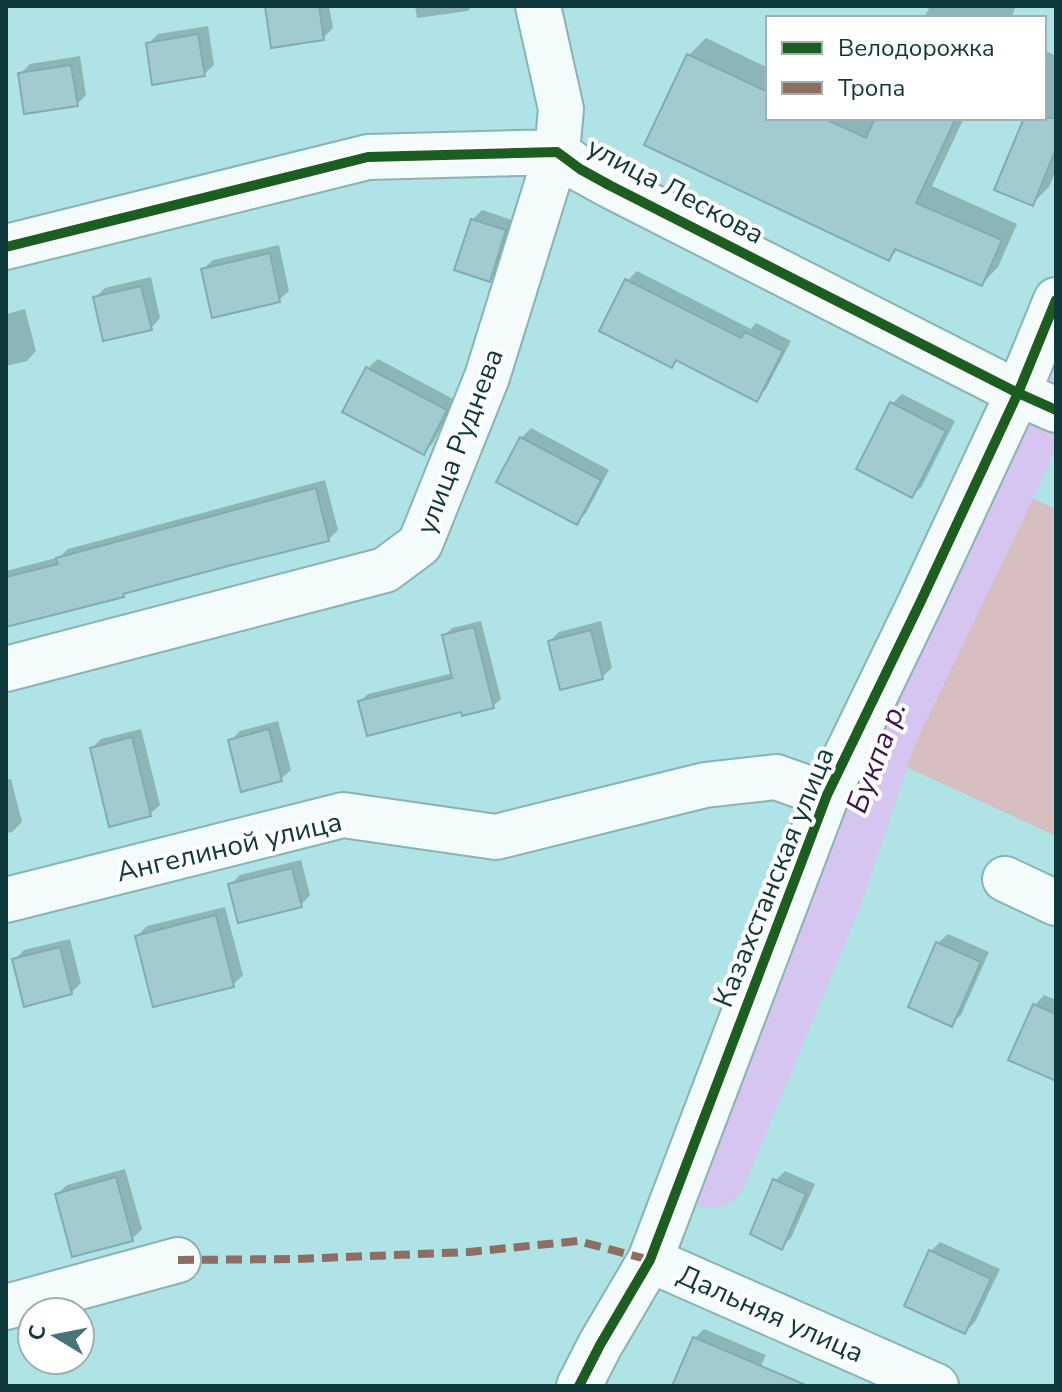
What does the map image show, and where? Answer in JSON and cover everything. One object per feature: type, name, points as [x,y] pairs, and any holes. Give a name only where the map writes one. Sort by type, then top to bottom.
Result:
[{"type":"street","name":"улица Руднева","points":[[6,669],[385,570],[420,544],[487,377],[557,152],[561,109],[538,6]]},
{"type":"street","name":"улица Лескова","points":[[6,247],[368,157],[557,152],[609,185],[1037,401]]},
{"type":"street","name":"Казахстанская улица","points":[[579,1386],[650,1260],[827,795],[920,603],[1037,401],[1056,300]]},
{"type":"street","name":"Ангелиной улица","points":[[6,900],[343,815],[496,837],[705,785],[776,777],[827,795]]},
{"type":"street","points":[[1005,879],[1056,903]]},
{"type":"street","points":[[6,1307],[178,1260]]},
{"type":"street","name":"Дальняя улица","points":[[650,1260],[936,1386]]},
{"type":"shaded area","points":[[1025,495],[1056,509],[1056,836],[902,765]]},
{"type":"building","points":[[265,6],[319,6],[324,40],[271,48]]},
{"type":"building","points":[[198,34],[205,76],[152,85],[146,43]]},
{"type":"building","points":[[687,54],[766,91],[766,120],[827,120],[866,138],[874,120],[955,120],[916,203],[1002,240],[982,286],[895,249],[889,261],[644,145]]},
{"type":"building","points":[[71,65],[78,106],[24,114],[18,73]]},
{"type":"building","points":[[1056,118],[1056,148],[1033,206],[994,190],[1023,120]]},
{"type":"building","points":[[471,219],[506,230],[490,282],[454,270]]},
{"type":"building","points":[[270,253],[280,302],[212,318],[201,269]]},
{"type":"building","points":[[625,279],[741,338],[745,332],[783,351],[757,402],[676,360],[672,368],[599,331]]},
{"type":"building","points":[[141,286],[152,330],[103,341],[93,297]]},
{"type":"building","points":[[366,367],[447,410],[424,455],[342,412]]},
{"type":"building","points":[[890,402],[946,431],[912,498],[856,469]]},
{"type":"building","points":[[520,437],[601,480],[577,525],[496,482]]},
{"type":"building","points":[[316,488],[329,541],[6,627],[6,577],[58,564],[56,558]]},
{"type":"building","points":[[474,627],[494,708],[462,716],[461,712],[367,736],[358,701],[452,678],[442,635]]},
{"type":"building","points":[[591,630],[603,679],[560,690],[548,641]]},
{"type":"building","points":[[269,729],[282,781],[241,792],[228,740]]},
{"type":"building","points":[[132,737],[151,816],[109,827],[90,748]]},
{"type":"building","points":[[292,868],[302,907],[238,923],[228,884]]},
{"type":"building","points":[[216,915],[234,987],[153,1007],[135,936]]},
{"type":"building","points":[[936,942],[981,962],[952,1027],[908,1007]]},
{"type":"building","points":[[60,947],[72,994],[24,1007],[12,959]]},
{"type":"building","points":[[1033,1004],[1056,1014],[1056,1081],[1008,1060]]},
{"type":"building","points":[[116,1177],[133,1241],[72,1257],[55,1194]]},
{"type":"building","points":[[773,1179],[806,1194],[782,1250],[750,1234]]},
{"type":"building","points":[[929,1250],[991,1279],[965,1334],[904,1306]]},
{"type":"building","points":[[693,1337],[808,1386],[672,1386]]},
{"type":"waterway","name":"Букпа р.","points":[[711,1172],[827,893],[881,732],[1009,466],[1055,353]]},
{"type":"marked path","points":[[178,1260],[469,1252],[578,1241],[650,1260]]},
{"type":"cycle path","points":[[6,247],[368,157],[557,152],[609,185],[1056,410]]},
{"type":"cycle path","points":[[579,1386],[650,1260],[827,795],[1018,393],[1056,300]]}]
